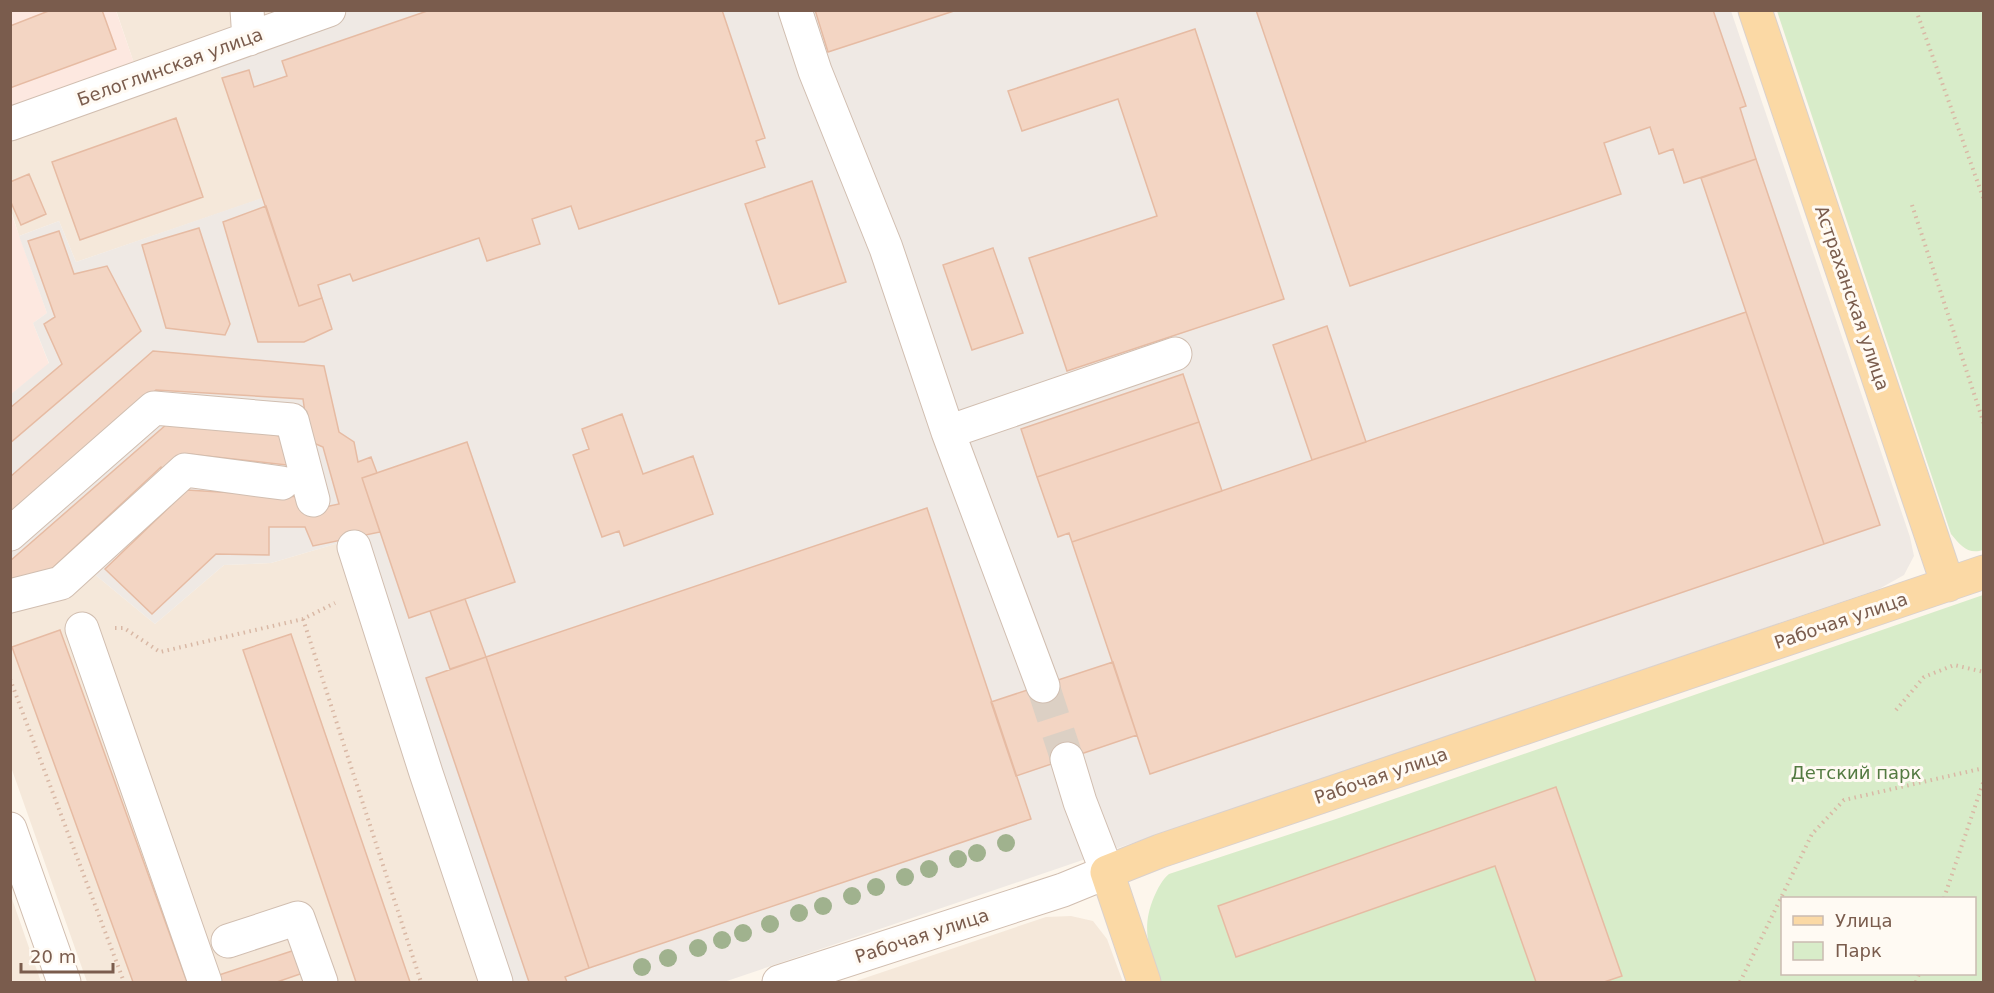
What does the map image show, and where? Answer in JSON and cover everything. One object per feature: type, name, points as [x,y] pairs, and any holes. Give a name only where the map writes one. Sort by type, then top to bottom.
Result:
[{"type":"main road","name":"Астраханская улица","points":[[1755,10],[1948,585]]},
{"type":"main road","name":"Рабочая улица","points":[[1107,872],[1160,850],[1983,572]]},
{"type":"main road","points":[[1107,872],[1144,982]]},
{"type":"street","name":"Белоглинская улица","points":[[10,124],[193,58],[248,25],[329,10]]},
{"type":"street","points":[[795,10],[815,71],[886,248],[948,432],[1043,686]]},
{"type":"street","points":[[948,432],[1175,354]]},
{"type":"street","points":[[10,534],[154,408],[292,420],[313,500]]},
{"type":"street","points":[[10,596],[60,583],[185,471],[282,483]]},
{"type":"street","points":[[354,547],[496,982]]},
{"type":"street","points":[[82,629],[205,982]]},
{"type":"street","points":[[1067,759],[1080,802],[1107,872]]},
{"type":"street","points":[[10,829],[64,982]]},
{"type":"street","name":"Рабочая улица","points":[[779,982],[1063,890],[1107,872]]},
{"type":"street","points":[[228,941],[298,918],[321,982]]},
{"type":"path","points":[[1916,10],[1983,200]]},
{"type":"path","points":[[1912,205],[1983,424]]},
{"type":"path","points":[[82,629],[124,628],[160,652],[303,619],[335,603]]},
{"type":"path","points":[[303,619],[421,982]]},
{"type":"path","points":[[1896,710],[1924,676],[1954,665],[1983,672]]},
{"type":"path","points":[[10,679],[124,982]]},
{"type":"path","points":[[1781,897],[1812,834],[1844,800],[1983,768]]},
{"type":"path","points":[[1944,897],[1983,780]]},
{"type":"path","points":[[1740,982],[1781,898]]},
{"type":"shaded area","points":[[116,10],[302,11],[136,69]]},
{"type":"shaded area","points":[[353,10],[1731,11],[1910,537],[1914,556],[1904,575],[1879,589],[724,982],[480,982],[342,542],[271,563],[224,565],[155,624],[93,573],[11,590],[11,394],[49,363],[33,323],[47,313],[19,236],[59,221],[76,262],[262,198],[217,57]]},
{"type":"shaded area","points":[[10,11],[116,11],[136,69],[11,112]]},
{"type":"shaded area","points":[[217,57],[263,198],[76,262],[59,221],[19,236],[11,210],[10,137]]},
{"type":"shaded area","points":[[10,210],[47,313],[33,323],[49,364],[11,394]]},
{"type":"shaded area","points":[[342,542],[480,982],[87,982],[11,767],[10,590],[93,573],[155,624],[224,565],[271,563]]},
{"type":"shaded area","points":[[11,896],[41,982],[11,982]]},
{"type":"shaded area","points":[[1071,916],[1093,921],[1107,939],[1123,982],[853,982],[1046,917]]},
{"type":"green space","points":[[1777,11],[1983,11],[1983,550],[1969,550],[1951,534]]},
{"type":"green space","name":"Детский парк","points":[[1983,595],[1983,982],[1160,982],[1147,930],[1150,909],[1162,882],[1169,874],[1336,819]]},
{"type":"building","points":[[51,10],[102,10],[116,49],[10,88],[10,26]]},
{"type":"building","points":[[430,10],[722,10],[765,138],[756,141],[765,167],[579,229],[571,206],[532,219],[540,244],[487,261],[479,238],[353,281],[350,274],[318,285],[322,298],[299,306],[222,78],[249,70],[254,87],[287,76],[282,61]]},
{"type":"building","points":[[815,10],[957,10],[828,52]]},
{"type":"building","points":[[1256,10],[1713,10],[1746,106],[1740,108],[1756,159],[1684,183],[1673,149],[1659,154],[1650,127],[1604,143],[1621,194],[1350,286]]},
{"type":"building","points":[[1195,29],[1284,299],[1067,371],[1029,258],[1157,216],[1118,99],[1022,131],[1008,91]]},
{"type":"building","points":[[176,118],[203,197],[80,240],[52,162]]},
{"type":"building","points":[[1756,159],[1880,525],[1824,544],[1701,178]]},
{"type":"building","points":[[29,174],[46,214],[21,225],[10,200],[10,182]]},
{"type":"building","points":[[812,181],[846,282],[779,304],[745,204]]},
{"type":"building","points":[[266,206],[299,306],[322,298],[332,329],[304,342],[258,342],[223,222]]},
{"type":"building","points":[[199,228],[230,324],[225,335],[166,328],[142,245]]},
{"type":"building","points":[[59,231],[74,274],[107,266],[141,331],[10,443],[10,408],[62,364],[44,324],[55,317],[28,241]]},
{"type":"building","points":[[993,248],[1023,333],[972,350],[943,265]]},
{"type":"building","points":[[1746,312],[1824,544],[1150,774],[1072,542]]},
{"type":"building","points":[[1327,326],[1366,442],[1312,460],[1273,345]]},
{"type":"building","points":[[153,351],[324,366],[339,432],[354,442],[358,462],[371,457],[377,473],[362,478],[380,532],[313,546],[305,527],[269,527],[269,555],[216,554],[152,614],[105,569],[187,490],[302,497],[306,511],[339,504],[323,447],[309,441],[303,399],[156,390],[10,519],[10,477]]},
{"type":"building","points":[[1183,374],[1199,422],[1037,477],[1021,429]]},
{"type":"building","points":[[622,414],[643,474],[693,456],[713,514],[624,546],[619,531],[602,537],[573,455],[589,449],[582,429]]},
{"type":"building","points":[[1199,422],[1222,491],[1072,542],[1069,533],[1058,537],[1037,477]]},
{"type":"building","points":[[167,424],[213,425],[292,438],[295,466],[189,454],[166,472],[161,467],[43,577],[10,583],[10,561]]},
{"type":"building","points":[[467,442],[515,582],[409,618],[362,478]]},
{"type":"building","points":[[927,508],[1031,819],[589,968],[486,657]]},
{"type":"building","points":[[465,599],[486,657],[450,669],[430,611]]},
{"type":"building","points":[[60,630],[187,982],[133,982],[12,647]]},
{"type":"building","points":[[291,634],[410,982],[356,982],[243,650]]},
{"type":"building","points":[[486,657],[589,968],[565,977],[567,982],[529,982],[426,678]]},
{"type":"building","points":[[1113,662],[1137,735],[1016,776],[991,702]]},
{"type":"building","points":[[1556,787],[1622,976],[1604,982],[1536,982],[1495,866],[1236,957],[1218,906]]},
{"type":"building","points":[[295,950],[303,973],[277,982],[221,982],[219,975]]},
{"type":"tunnel","points":[[1043,686],[1067,759]]}]
